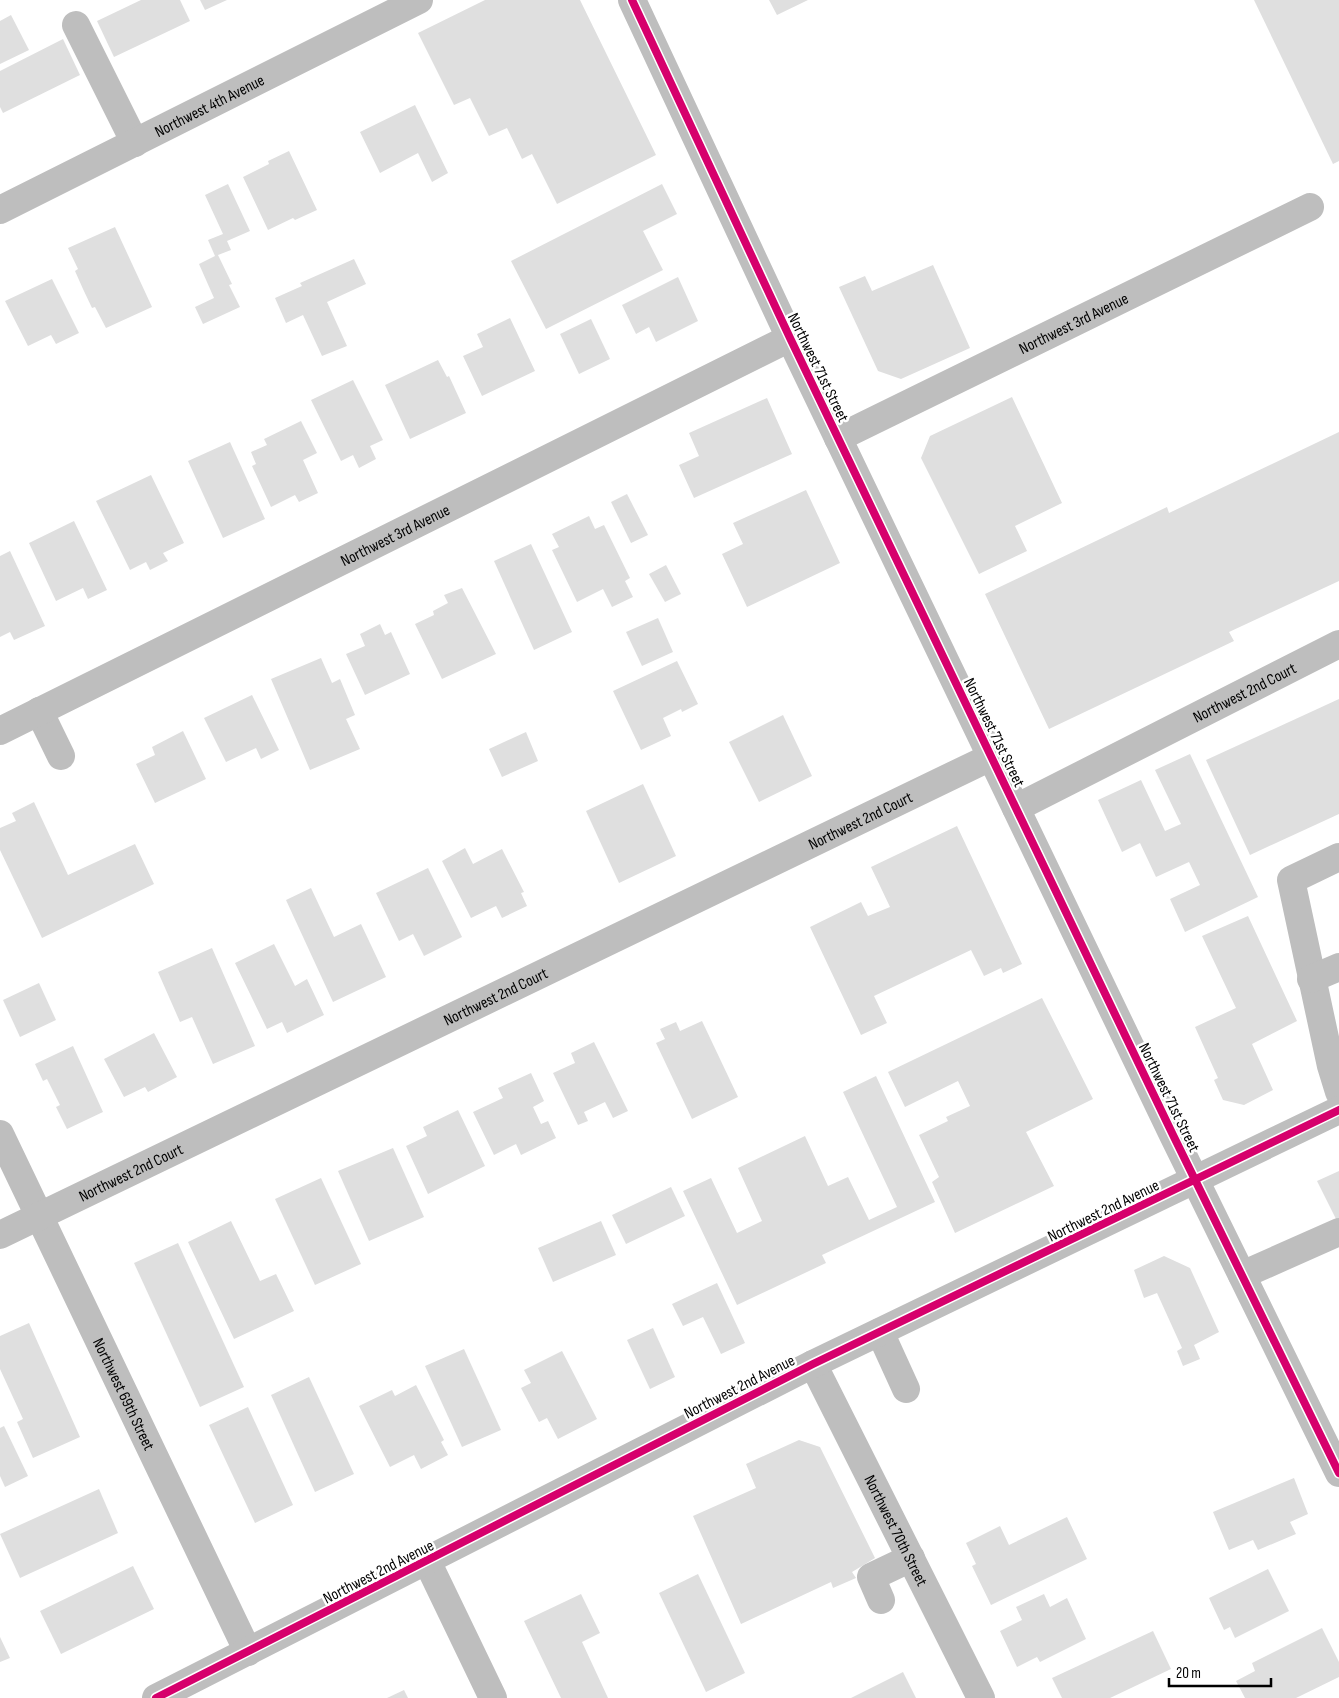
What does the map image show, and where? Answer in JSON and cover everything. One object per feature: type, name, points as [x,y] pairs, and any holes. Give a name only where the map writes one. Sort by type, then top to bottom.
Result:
[{"type":"street","name":"Northwest 4th Avenue","points":[[0,210],[418,0]]},
{"type":"street","name":"Northwest 71st Street","points":[[632,0],[790,338],[991,757],[1195,1181],[1339,1473]]},
{"type":"street","points":[[76,24],[135,143]]},
{"type":"street","name":"Northwest 3rd Avenue","points":[[838,438],[1310,207]]},
{"type":"street","name":"Northwest 3rd Avenue","points":[[0,731],[790,338]]},
{"type":"street","name":"Northwest 2nd Court","points":[[1016,808],[1339,644]]},
{"type":"street","points":[[40,711],[62,756]]},
{"type":"street","name":"Northwest 2nd Court","points":[[0,1235],[991,757]]},
{"type":"street","points":[[1339,857],[1290,880],[1330,1066],[1339,1092]]},
{"type":"street","points":[[1311,979],[1339,966]]},
{"type":"street","name":"Northwest 2nd Avenue","points":[[156,1698],[813,1364],[1339,1110]]},
{"type":"street","name":"Northwest 69th Street","points":[[0,1134],[248,1652]]},
{"type":"street","points":[[1242,1275],[1339,1232]]},
{"type":"street","points":[[880,1332],[906,1389]]},
{"type":"street","name":"Northwest 70th Street","points":[[813,1364],[981,1698]]},
{"type":"street","points":[[881,1600],[871,1577],[911,1558]]},
{"type":"street","points":[[427,1561],[493,1698]]},
{"type":"building","points":[[141,0],[180,0],[190,21],[114,57],[97,21]]},
{"type":"building","points":[[200,0],[227,0],[205,10]]},
{"type":"building","points":[[485,0],[580,0],[656,155],[557,204],[532,154],[522,159],[507,128],[489,136],[470,98],[454,105],[418,33]]},
{"type":"building","points":[[769,0],[808,0],[777,15]]},
{"type":"building","points":[[1254,0],[1339,0],[1339,161],[1333,164]]},
{"type":"building","points":[[11,15],[29,50],[0,64],[0,21]]},
{"type":"building","points":[[63,39],[80,75],[3,113],[0,107],[0,71]]},
{"type":"building","points":[[415,105],[448,173],[432,182],[418,153],[380,173],[360,132]]},
{"type":"building","points":[[289,151],[317,210],[295,220],[293,218],[268,230],[243,177],[269,164],[268,161]]},
{"type":"building","points":[[228,184],[250,231],[227,241],[231,250],[218,255],[232,284],[229,285],[240,307],[203,324],[195,307],[214,298],[199,264],[215,256],[208,240],[223,234],[205,195]]},
{"type":"building","points":[[662,184],[677,214],[643,231],[663,270],[546,329],[511,261]]},
{"type":"building","points":[[115,227],[152,307],[106,328],[95,307],[92,308],[75,271],[78,269],[68,248]]},
{"type":"building","points":[[354,259],[366,284],[327,302],[347,346],[322,356],[303,315],[286,323],[275,298],[302,286],[300,283]]},
{"type":"building","points":[[933,265],[970,348],[901,379],[878,371],[839,287],[865,276],[872,291]]},
{"type":"building","points":[[678,277],[698,321],[656,342],[649,327],[636,334],[622,305]]},
{"type":"building","points":[[52,279],[79,333],[56,344],[51,335],[28,346],[5,301]]},
{"type":"building","points":[[510,318],[535,371],[482,396],[463,356],[483,347],[477,334]]},
{"type":"building","points":[[591,319],[610,359],[579,374],[560,334]]},
{"type":"building","points":[[438,360],[447,377],[449,376],[466,413],[410,439],[385,385]]},
{"type":"building","points":[[353,380],[383,440],[370,446],[376,459],[359,468],[353,455],[341,461],[311,400]]},
{"type":"building","points":[[1012,397],[1062,503],[1015,526],[1027,551],[979,574],[921,458],[930,436]]},
{"type":"building","points":[[767,398],[792,454],[694,498],[679,465],[699,456],[689,433]]},
{"type":"building","points":[[301,421],[317,453],[303,460],[318,493],[299,502],[295,495],[271,507],[252,466],[256,464],[251,452],[267,445],[264,439]]},
{"type":"building","points":[[1339,432],[1339,581],[1229,632],[1234,641],[1049,729],[985,594],[1167,507],[1169,513]]},
{"type":"building","points":[[230,442],[265,519],[223,538],[188,461]]},
{"type":"building","points":[[151,475],[184,543],[163,553],[168,561],[150,570],[146,562],[130,570],[96,501]]},
{"type":"building","points":[[806,490],[840,563],[747,607],[722,554],[743,544],[733,523]]},
{"type":"building","points":[[627,494],[648,535],[631,543],[611,502]]},
{"type":"building","points":[[589,516],[595,529],[604,525],[630,578],[625,581],[633,597],[612,607],[603,589],[577,602],[552,550],[559,547],[552,534]]},
{"type":"building","points":[[74,521],[107,590],[88,599],[83,588],[56,601],[29,543]]},
{"type":"building","points":[[531,544],[572,632],[534,650],[494,561]]},
{"type":"building","points":[[10,551],[45,626],[14,640],[10,632],[0,637],[0,556]]},
{"type":"building","points":[[666,565],[681,594],[665,602],[649,574]]},
{"type":"building","points":[[462,588],[496,654],[442,679],[415,624],[434,615],[433,611],[448,603],[444,595]]},
{"type":"building","points":[[658,618],[673,652],[642,666],[626,632]]},
{"type":"building","points":[[380,624],[385,635],[391,632],[410,674],[365,695],[346,654],[365,646],[360,634]]},
{"type":"building","points":[[321,658],[332,683],[340,679],[355,715],[346,719],[360,749],[310,770],[271,679]]},
{"type":"building","points":[[677,661],[698,704],[682,712],[681,709],[663,718],[671,736],[641,750],[613,691]]},
{"type":"building","points":[[252,695],[279,750],[261,759],[256,748],[226,762],[204,718]]},
{"type":"building","points":[[1339,699],[1339,814],[1250,855],[1206,760]]},
{"type":"building","points":[[783,715],[812,776],[759,802],[729,742]]},
{"type":"building","points":[[183,731],[206,779],[155,803],[136,764],[155,755],[152,747]]},
{"type":"building","points":[[526,732],[538,761],[502,777],[489,749]]},
{"type":"building","points":[[1190,754],[1258,897],[1185,932],[1170,899],[1200,885],[1189,862],[1156,877],[1140,843],[1122,852],[1098,800],[1141,780],[1165,831],[1181,824],[1155,770]]},
{"type":"building","points":[[643,784],[676,856],[619,883],[586,811]]},
{"type":"building","points":[[34,802],[68,875],[135,844],[154,884],[42,938],[0,850],[0,828],[16,821],[12,813]]},
{"type":"building","points":[[957,826],[1022,964],[1003,973],[1001,968],[984,976],[971,950],[874,996],[887,1023],[861,1035],[810,927],[861,902],[868,916],[890,907],[871,867]]},
{"type":"building","points":[[465,848],[473,864],[502,849],[524,892],[521,893],[527,906],[502,918],[496,906],[471,918],[442,861]]},
{"type":"building","points":[[428,868],[462,937],[424,956],[413,934],[399,941],[376,893]]},
{"type":"building","points":[[311,888],[334,937],[361,924],[386,977],[333,1002],[286,900]]},
{"type":"building","points":[[1248,916],[1297,1021],[1252,1044],[1273,1090],[1244,1105],[1223,1100],[1214,1080],[1218,1078],[1195,1027],[1236,1008],[1202,936]]},
{"type":"building","points":[[274,944],[295,986],[307,979],[324,1015],[287,1033],[282,1022],[267,1029],[235,963]]},
{"type":"building","points":[[212,948],[255,1046],[213,1064],[192,1017],[180,1022],[158,972]]},
{"type":"building","points":[[39,983],[56,1020],[20,1037],[3,1000]]},
{"type":"building","points":[[1042,998],[1093,1099],[1026,1132],[1054,1186],[955,1233],[932,1182],[939,1177],[919,1135],[948,1121],[946,1117],[970,1106],[958,1081],[905,1107],[888,1072]]},
{"type":"building","points":[[702,1021],[738,1097],[692,1119],[656,1043],[665,1039],[660,1029],[676,1022],[680,1031]]},
{"type":"building","points":[[154,1033],[177,1077],[148,1092],[145,1087],[124,1097],[104,1059]]},
{"type":"building","points":[[594,1042],[628,1111],[613,1118],[605,1102],[584,1112],[588,1121],[578,1125],[553,1073],[575,1063],[571,1053]]},
{"type":"building","points":[[73,1046],[103,1112],[67,1129],[56,1107],[60,1105],[47,1079],[43,1081],[35,1064]]},
{"type":"building","points":[[531,1073],[544,1101],[533,1107],[541,1124],[548,1121],[556,1138],[521,1155],[516,1144],[494,1155],[473,1112],[503,1098],[498,1088]]},
{"type":"building","points":[[876,1076],[935,1202],[822,1255],[826,1263],[737,1305],[683,1191],[711,1178],[737,1233],[762,1221],[738,1168],[805,1136],[828,1186],[848,1177],[869,1220],[897,1207],[843,1092]]},
{"type":"building","points":[[458,1110],[485,1166],[428,1194],[406,1146],[427,1136],[423,1127]]},
{"type":"building","points":[[393,1148],[424,1217],[369,1241],[338,1171]]},
{"type":"building","points":[[1339,1171],[1339,1225],[1317,1181]]},
{"type":"building","points":[[321,1178],[361,1264],[315,1285],[275,1199]]},
{"type":"building","points":[[671,1187],[685,1216],[626,1244],[612,1215]]},
{"type":"building","points":[[231,1221],[260,1281],[276,1274],[294,1311],[234,1339],[188,1242]]},
{"type":"building","points":[[601,1221],[616,1255],[553,1282],[538,1248]]},
{"type":"building","points":[[178,1243],[244,1387],[200,1407],[134,1263]]},
{"type":"building","points":[[1164,1256],[1190,1268],[1219,1332],[1194,1345],[1200,1359],[1183,1366],[1177,1351],[1182,1348],[1157,1293],[1144,1298],[1134,1270]]},
{"type":"building","points":[[717,1283],[745,1343],[721,1354],[703,1317],[683,1326],[672,1304]]},
{"type":"building","points":[[29,1323],[80,1437],[33,1458],[17,1422],[23,1419],[0,1369],[0,1336]]},
{"type":"building","points":[[653,1328],[675,1377],[650,1389],[627,1340]]},
{"type":"building","points":[[464,1349],[501,1430],[462,1447],[425,1366]]},
{"type":"building","points":[[562,1351],[597,1419],[558,1439],[547,1418],[539,1422],[521,1388],[531,1383],[524,1370]]},
{"type":"building","points":[[309,1377],[354,1474],[315,1492],[271,1395]]},
{"type":"building","points":[[416,1385],[444,1440],[441,1442],[448,1455],[421,1469],[414,1455],[390,1467],[359,1406],[392,1390],[395,1396]]},
{"type":"building","points":[[248,1407],[293,1505],[255,1523],[209,1425]]},
{"type":"building","points":[[4,1426],[28,1476],[5,1487],[0,1476],[0,1428]]},
{"type":"building","points":[[799,1440],[820,1447],[875,1558],[852,1572],[856,1578],[833,1588],[831,1582],[741,1624],[693,1516],[756,1488],[746,1464]]},
{"type":"building","points":[[1294,1478],[1308,1514],[1290,1522],[1296,1534],[1258,1550],[1253,1540],[1229,1550],[1213,1512]]},
{"type":"building","points":[[99,1489],[118,1533],[20,1578],[0,1534]]},
{"type":"building","points":[[1067,1517],[1087,1559],[991,1605],[972,1566],[976,1564],[966,1543],[1000,1526],[1009,1545]]},
{"type":"building","points":[[133,1566],[154,1609],[61,1654],[40,1611]]},
{"type":"building","points":[[1268,1569],[1289,1611],[1235,1638],[1230,1627],[1224,1630],[1209,1598]]},
{"type":"building","points":[[698,1574],[745,1673],[706,1692],[659,1593]]},
{"type":"building","points":[[581,1594],[600,1633],[582,1642],[608,1698],[561,1698],[524,1621]]},
{"type":"building","points":[[1044,1594],[1050,1607],[1067,1598],[1086,1639],[1040,1662],[1037,1657],[1017,1667],[1000,1631],[1022,1620],[1016,1607]]},
{"type":"building","points":[[1322,1628],[1339,1662],[1339,1677],[1296,1698],[1245,1698],[1236,1681],[1255,1671],[1252,1663]]},
{"type":"building","points":[[1153,1631],[1171,1669],[1110,1698],[1062,1698],[1052,1678]]},
{"type":"building","points":[[0,1637],[10,1658],[0,1662]]},
{"type":"building","points":[[903,1672],[916,1698],[851,1698]]},
{"type":"building","points":[[404,1690],[408,1698],[387,1698]]},
{"type":"cycle path","points":[[632,0],[790,338],[1173,1135],[1339,1473]]},
{"type":"cycle path","points":[[156,1698],[813,1364],[1339,1110]]}]
